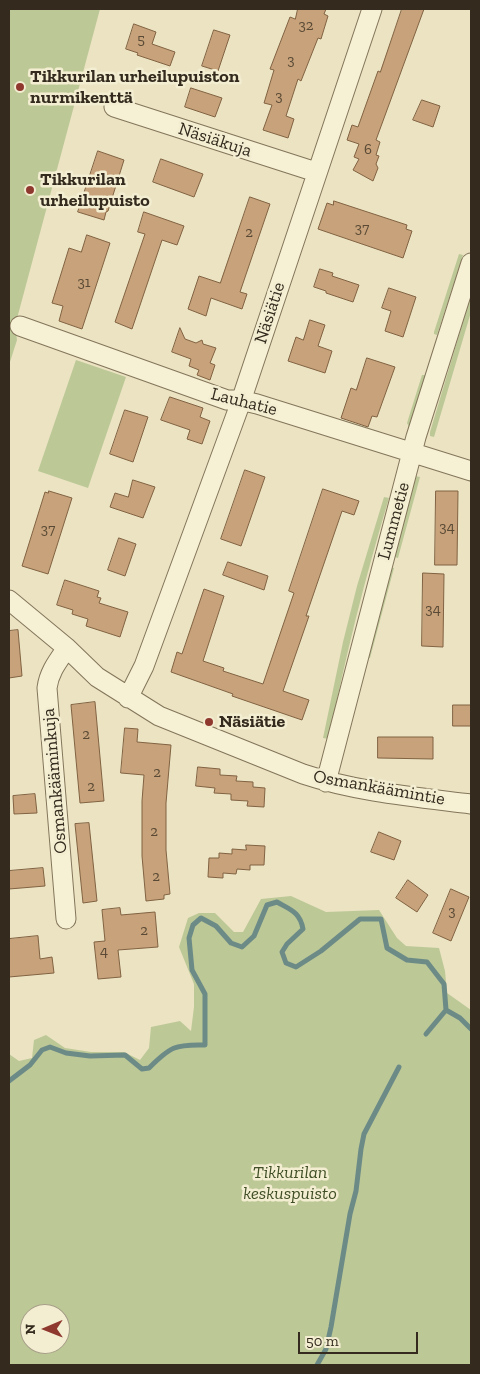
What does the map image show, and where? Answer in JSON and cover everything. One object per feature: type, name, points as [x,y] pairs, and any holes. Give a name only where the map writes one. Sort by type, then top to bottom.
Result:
[{"type":"street","name":"Näsiätie","points":[[128,698],[144,666],[240,400],[372,9]]},
{"type":"street","name":"Näsiäkuja","points":[[114,107],[316,172]]},
{"type":"street","name":"Lummetie","points":[[326,782],[412,453],[471,263]]},
{"type":"street","name":"Lauhatie","points":[[20,326],[227,400],[240,400],[257,404],[471,471]]},
{"type":"street","name":"Osmankäämintie","points":[[9,600],[67,648],[97,677],[159,716],[326,782],[382,793],[471,804]]},
{"type":"street","name":"Osmankääminkuja","points":[[66,920],[47,688],[53,668],[67,648]]},
{"type":"green space","name":"Tikkurilan urheilupuisto","points":[[9,9],[100,9],[15,326],[17,340],[9,365]]},
{"type":"green space","points":[[459,254],[463,255],[437,335],[434,332]]},
{"type":"green space","points":[[471,295],[471,312],[434,437],[430,436],[430,432]]},
{"type":"green space","points":[[76,360],[126,377],[88,488],[38,471]]},
{"type":"green space","points":[[422,375],[426,375],[409,427],[407,423]]},
{"type":"green space","points":[[415,476],[420,477],[398,558],[391,556]]},
{"type":"green space","points":[[384,497],[389,498],[356,618],[329,739],[323,738],[357,586]]},
{"type":"green space","points":[[389,567],[394,568],[370,658],[365,658]]},
{"type":"green space","name":"Tikkurilan keskuspuisto","points":[[291,896],[326,912],[379,910],[397,938],[406,946],[439,948],[445,971],[447,993],[471,1010],[471,1365],[9,1365],[9,1054],[19,1061],[32,1058],[34,1040],[46,1035],[65,1048],[91,1052],[124,1052],[140,1060],[149,1048],[151,1027],[180,1021],[191,1031],[194,984],[179,947],[188,918],[199,913],[215,913],[234,932],[243,932],[261,899]]},
{"type":"building","points":[[298,9],[326,9],[324,14],[328,16],[321,39],[318,38],[301,81],[298,79],[286,116],[294,119],[288,138],[263,130],[272,105],[264,103],[274,70],[270,69],[290,17],[295,19]]},
{"type":"building","points":[[402,9],[424,9],[376,140],[380,142],[376,155],[379,156],[376,164],[378,168],[373,181],[353,170],[359,159],[354,157],[359,144],[347,140],[352,125],[358,127]]},
{"type":"building","points":[[134,24],[156,32],[152,44],[175,52],[170,66],[137,55],[138,53],[126,49]]},
{"type":"building","points":[[214,30],[230,35],[218,71],[202,66]]},
{"type":"building","points":[[191,88],[222,98],[215,117],[185,107]]},
{"type":"building","points":[[422,100],[440,106],[433,127],[413,120]]},
{"type":"building","points":[[98,151],[124,160],[104,220],[78,212]]},
{"type":"building","points":[[161,159],[203,174],[194,197],[153,182]]},
{"type":"building","points":[[250,197],[270,204],[240,292],[247,294],[242,309],[211,298],[206,316],[188,309],[199,276],[220,283]]},
{"type":"building","points":[[334,201],[407,225],[406,229],[412,231],[403,258],[318,229],[327,203],[333,205]]},
{"type":"building","points":[[144,212],[184,226],[177,245],[162,240],[132,329],[115,322],[145,234],[138,232]]},
{"type":"building","points":[[87,235],[110,243],[82,329],[59,321],[63,306],[52,303],[69,248],[81,252]]},
{"type":"building","points":[[320,269],[333,273],[332,276],[359,285],[353,302],[314,287]]},
{"type":"building","points":[[389,288],[416,297],[403,337],[385,331],[391,311],[382,308]]},
{"type":"building","points":[[310,320],[325,325],[318,346],[332,351],[325,373],[288,361],[296,337],[303,340]]},
{"type":"building","points":[[180,328],[185,339],[196,343],[202,340],[203,344],[216,348],[210,363],[215,365],[210,380],[197,375],[199,370],[189,366],[191,359],[172,352]]},
{"type":"building","points":[[367,358],[395,367],[377,417],[372,416],[368,427],[341,418],[351,388],[356,390]]},
{"type":"building","points":[[170,397],[203,408],[200,417],[210,421],[202,444],[187,439],[190,430],[161,420]]},
{"type":"building","points":[[125,410],[148,417],[133,462],[110,454]]},
{"type":"building","points":[[245,470],[265,477],[241,546],[221,539]]},
{"type":"building","points":[[133,480],[155,487],[143,518],[110,507],[115,493],[128,497]]},
{"type":"building","points":[[323,489],[359,501],[354,515],[342,511],[306,616],[309,616],[283,691],[309,700],[302,720],[232,696],[233,694],[171,672],[177,652],[182,654],[204,589],[224,596],[203,661],[224,668],[223,671],[263,684],[294,593],[289,591]]},
{"type":"building","points":[[49,491],[72,498],[48,574],[22,566],[45,492],[48,493]]},
{"type":"building","points":[[436,491],[458,491],[457,565],[435,565]]},
{"type":"building","points":[[119,538],[136,544],[125,576],[108,570]]},
{"type":"building","points":[[228,562],[268,576],[264,590],[223,575]]},
{"type":"building","points":[[423,573],[444,574],[443,647],[422,646]]},
{"type":"building","points":[[65,580],[99,591],[97,597],[101,598],[99,603],[128,612],[120,637],[86,626],[88,619],[72,614],[73,610],[57,605]]},
{"type":"building","points":[[18,630],[22,676],[9,678],[9,631]]},
{"type":"building","points":[[95,702],[104,801],[80,803],[71,705]]},
{"type":"building","points":[[453,705],[471,705],[471,726],[453,726]]},
{"type":"building","points":[[125,728],[138,729],[137,742],[171,745],[166,803],[166,850],[170,894],[164,895],[164,899],[146,901],[142,856],[144,775],[121,773]]},
{"type":"building","points":[[378,737],[433,737],[433,759],[378,758]]},
{"type":"building","points":[[198,767],[220,769],[220,775],[237,776],[236,781],[253,782],[253,787],[265,788],[264,807],[247,806],[248,801],[231,800],[231,794],[214,793],[215,788],[196,786]]},
{"type":"building","points":[[35,794],[37,813],[14,814],[13,796]]},
{"type":"building","points":[[89,823],[97,901],[83,903],[75,824]]},
{"type":"building","points":[[379,832],[401,841],[394,860],[371,852]]},
{"type":"building","points":[[246,845],[265,846],[264,865],[250,865],[250,870],[237,869],[236,874],[223,873],[223,878],[208,877],[209,858],[219,858],[219,853],[232,854],[232,849],[246,850]]},
{"type":"building","points":[[43,868],[45,886],[9,889],[9,871]]},
{"type":"building","points":[[408,880],[428,895],[417,912],[396,898]]},
{"type":"building","points":[[451,889],[469,897],[451,941],[433,933]]},
{"type":"building","points":[[120,908],[121,915],[155,912],[158,947],[118,950],[121,977],[98,979],[94,942],[105,941],[102,910]]},
{"type":"building","points":[[38,936],[40,959],[52,957],[54,973],[9,977],[9,939]]},
{"type":"waterway","points":[[9,1081],[30,1065],[42,1050],[50,1047],[66,1053],[90,1056],[125,1055],[142,1069],[149,1068],[162,1055],[174,1048],[187,1045],[205,1045],[205,994],[192,970],[189,938],[193,925],[201,918],[216,926],[231,943],[242,947],[254,936],[267,905],[277,902],[297,915],[303,929],[287,944],[282,952],[286,963],[296,967],[321,951],[360,919],[381,919],[387,948],[407,960],[427,962],[444,984],[446,1010],[460,1018],[471,1029]]},
{"type":"waterway","points":[[426,1034],[446,1010]]},
{"type":"waterway","points":[[317,1365],[326,1349],[331,1327],[350,1214],[356,1191],[364,1134],[399,1067]]},
{"type":"place","name":"Tikkurilan urheilupuiston nurmikenttä","points":[[20,87]]},
{"type":"place","name":"Tikkurilan urheilupuisto","points":[[30,190]]},
{"type":"place","name":"Näsiätie","points":[[209,722]]}]
